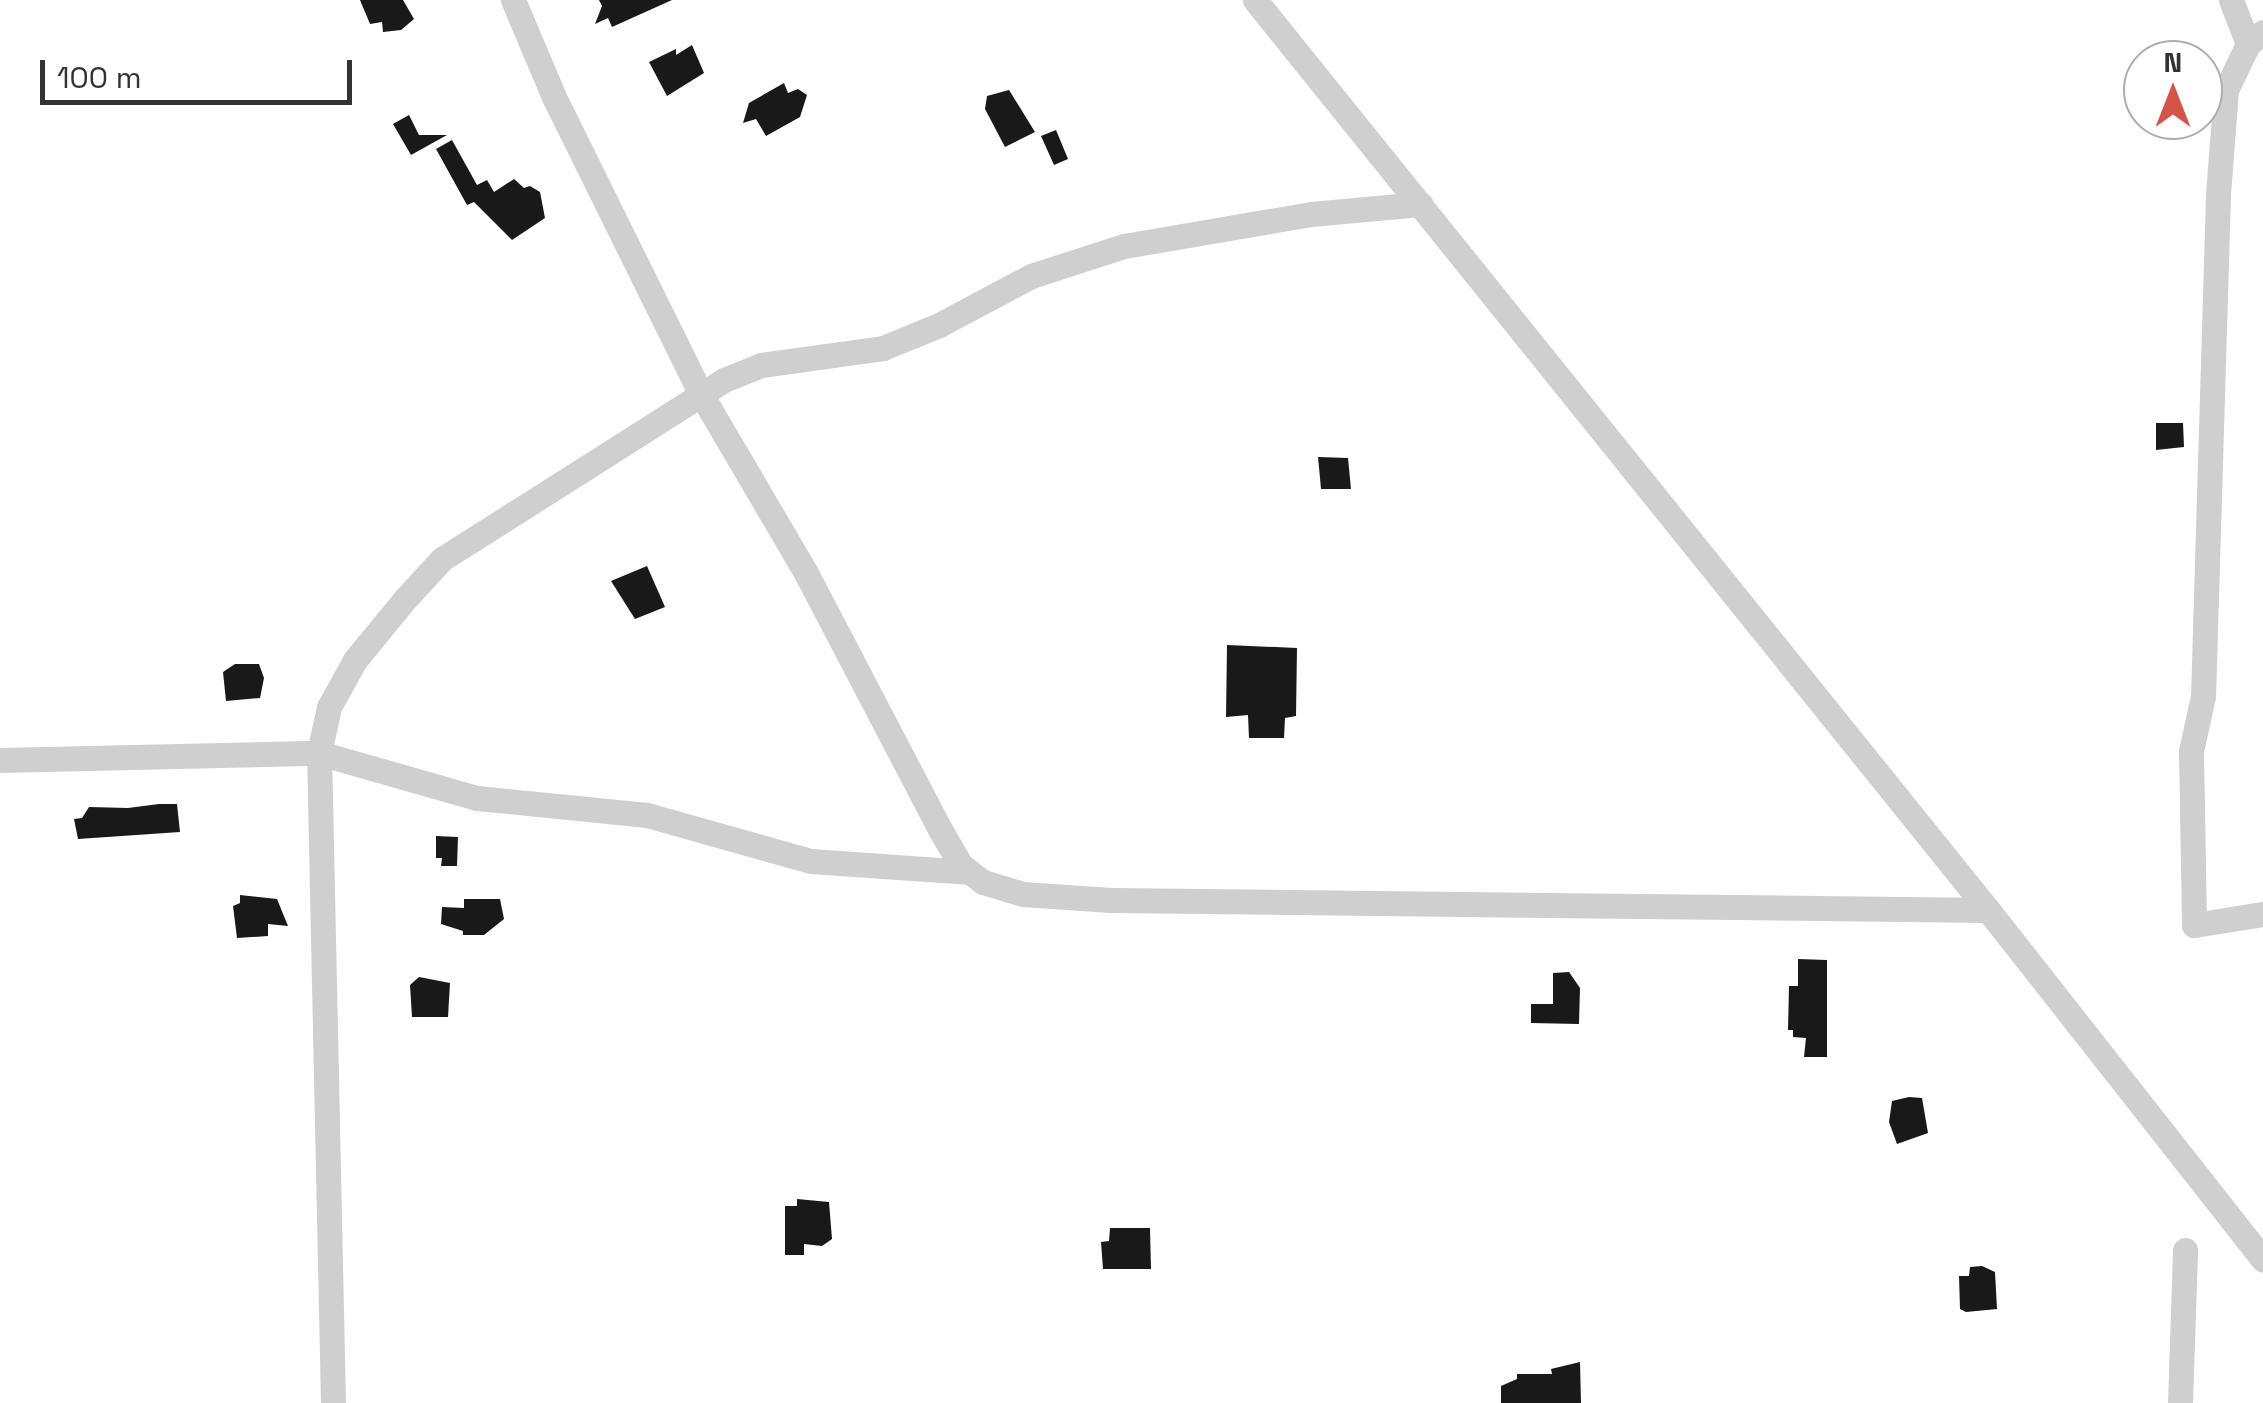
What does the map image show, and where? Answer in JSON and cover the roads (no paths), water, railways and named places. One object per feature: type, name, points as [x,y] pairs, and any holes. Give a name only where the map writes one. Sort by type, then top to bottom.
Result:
[{"type":"street","points":[[513,0],[554,97],[701,394],[806,573],[940,831],[967,872]]},
{"type":"street","points":[[1255,0],[1988,910],[2263,1260]]},
{"type":"street","points":[[2231,0],[2256,38],[2226,90],[2218,195],[2204,696],[2191,752],[2194,925],[2263,914]]},
{"type":"street","points":[[333,1403],[319,753],[329,707],[355,660],[442,560],[701,394],[762,365],[884,348],[940,325],[1030,276],[1124,246],[1312,214],[1422,204]]},
{"type":"street","points":[[0,760],[319,753],[477,798],[647,815],[811,861],[967,872],[1023,894],[1110,900],[1988,910]]},
{"type":"street","points":[[2180,1403],[2185,1250]]}]
